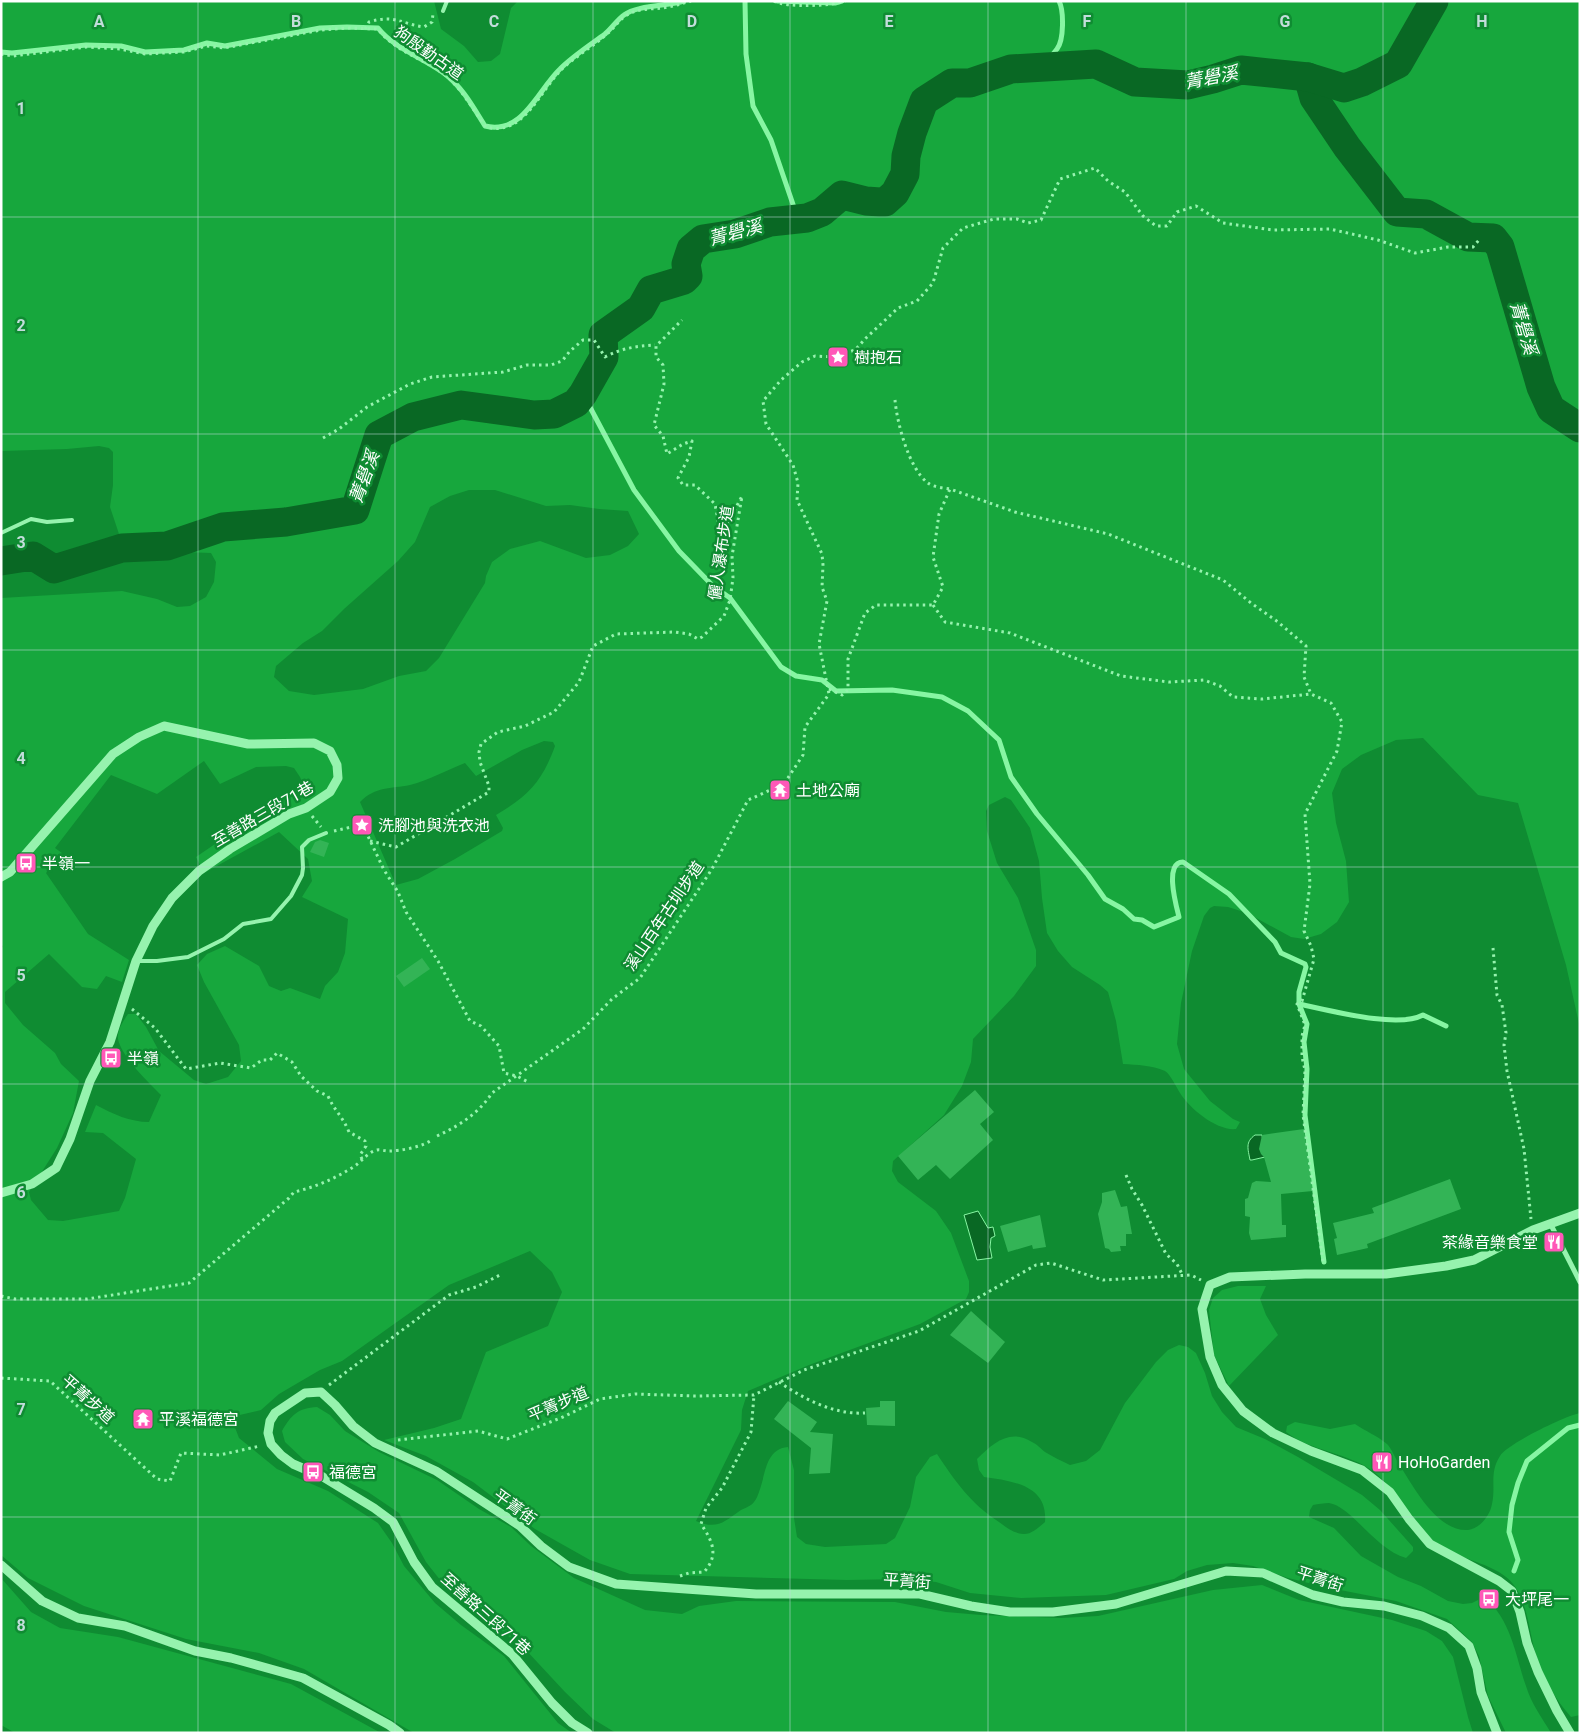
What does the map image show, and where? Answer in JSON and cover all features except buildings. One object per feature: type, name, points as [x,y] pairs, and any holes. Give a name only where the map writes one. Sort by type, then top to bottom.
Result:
[{"type":"street","name":"至善路三段71巷","points":[[1,877],[10,872],[113,754],[139,737],[164,726],[248,744],[314,743],[330,751],[337,765],[338,778],[330,792],[306,808],[289,814],[230,849],[199,871],[172,898],[153,926],[136,961],[110,1042],[90,1081],[70,1139],[56,1168],[32,1184],[1,1193]]},
{"type":"street","points":[[1570,1733],[1538,1672],[1512,1591],[1499,1581],[1430,1544],[1390,1492],[1362,1470],[1311,1451],[1273,1433],[1243,1410],[1222,1385],[1210,1357],[1202,1309],[1210,1285],[1230,1277],[1386,1274],[1446,1266],[1474,1260],[1533,1230],[1580,1213]]},
{"type":"street","points":[[1550,1224],[1580,1282]]},
{"type":"street","points":[[271,1444],[268,1432],[270,1421],[275,1413],[305,1393],[321,1392]]},
{"type":"street","name":"平菁街","points":[[321,1392],[353,1426],[375,1443],[436,1471],[520,1526],[541,1546],[569,1566],[616,1584],[756,1594],[920,1594],[971,1606],[1010,1612],[1053,1612],[1116,1604],[1226,1570],[1263,1573],[1313,1595],[1343,1602],[1384,1606],[1422,1616],[1450,1628],[1469,1646],[1481,1692],[1497,1733]]},
{"type":"street","name":"至善路三段71巷","points":[[271,1444],[293,1464],[323,1477],[374,1508],[393,1522],[414,1562],[432,1587],[512,1654],[552,1704],[572,1723],[588,1733]]},
{"type":"street","points":[[1,1566],[42,1601],[78,1618],[125,1626],[195,1651],[231,1658],[303,1678],[389,1725],[400,1733]]},
{"type":"lane","points":[[443,11],[446,3]]},
{"type":"lane","points":[[1,533],[31,519],[47,522],[72,520]]},
{"type":"lane","points":[[136,961],[157,961],[188,957],[224,939],[243,924],[271,919],[292,896],[302,875],[302,847],[309,840],[326,832]]},
{"type":"path","name":"狗殷勤古道","points":[[1,54],[13,56],[86,47],[120,49],[145,54],[184,52],[206,46],[224,48],[321,30],[366,27],[378,29],[386,40],[400,50],[419,59],[444,75],[463,92],[486,127],[496,130],[506,128],[530,111],[560,71],[608,33],[626,16],[637,10],[669,7],[691,1]]},
{"type":"path","points":[[774,1],[776,4],[785,5],[836,5],[845,1]]},
{"type":"path","points":[[366,27],[369,22],[390,18],[403,20],[410,25],[424,28],[432,22],[434,7],[446,3]]},
{"type":"path","points":[[933,605],[876,605],[865,613],[848,659],[848,690],[842,695],[829,689],[819,644],[827,601],[822,587],[822,554],[797,500],[798,483],[793,465],[766,424],[763,401],[781,380],[802,362],[815,356],[833,357],[856,350],[898,308],[916,300],[933,283],[943,248],[963,228],[994,219],[1017,219],[1028,223],[1041,220],[1060,179],[1095,168],[1108,181],[1125,192],[1143,216],[1156,226],[1167,226],[1177,212],[1196,206],[1223,223],[1273,230],[1330,230],[1378,240],[1415,253],[1448,246],[1473,247],[1479,240]]},
{"type":"path","points":[[323,438],[339,429],[367,407],[410,384],[432,377],[502,372],[527,365],[552,365],[562,361],[583,340],[594,340],[605,357],[633,346],[656,345],[682,320]]},
{"type":"path","name":"儷人瀑布步道","points":[[370,841],[396,847],[489,792],[489,786],[478,752],[481,744],[498,732],[525,726],[554,712],[579,682],[593,646],[596,644],[616,634],[675,632],[689,634],[698,639],[724,616],[730,600],[733,578],[732,556],[742,496],[721,536],[715,504],[695,485],[683,485],[678,478],[689,457],[692,441],[667,454],[663,436],[654,425],[664,384],[663,366],[656,357],[656,345]]},
{"type":"path","points":[[895,400],[896,414],[911,463],[928,484],[950,489],[1015,512],[1108,534],[1223,580],[1306,646],[1304,677],[1311,694]]},
{"type":"path","points":[[933,605],[943,587],[933,557],[939,514],[950,489]]},
{"type":"path","points":[[933,605],[946,622],[1010,633],[1122,676],[1169,682],[1204,680],[1220,686],[1233,696],[1262,699],[1311,694],[1331,704],[1342,722],[1337,751],[1305,814],[1310,884],[1304,931],[1311,946],[1314,959],[1302,1001],[1297,1004],[1305,1025],[1302,1036],[1302,1057],[1305,1070],[1303,1115],[1325,1274]]},
{"type":"path","name":"溪山百年古圳步道","points":[[437,1136],[456,1127],[484,1105],[492,1093],[583,1029],[612,998],[640,978],[712,869],[748,800],[784,784],[803,756],[805,727],[829,694],[829,689]]},
{"type":"path","points":[[306,808],[326,832],[356,826],[367,834],[384,870],[398,892],[406,912],[438,961],[470,1021],[481,1026],[499,1046],[504,1073],[517,1076],[528,1082]]},
{"type":"path","points":[[1493,948],[1497,995],[1502,1005],[1506,1033],[1504,1045],[1507,1071],[1524,1149],[1533,1230]]},
{"type":"path","points":[[123,1003],[155,1028],[186,1069],[220,1063],[251,1068],[262,1060],[270,1060],[277,1053],[292,1062],[301,1076],[316,1092],[328,1096],[332,1106],[344,1120],[349,1132],[366,1141],[366,1146],[360,1155],[363,1161]]},
{"type":"path","points":[[1,1296],[15,1298],[87,1299],[189,1282],[245,1237],[294,1192],[311,1188],[345,1172],[363,1161],[368,1154],[378,1149],[387,1152],[426,1145],[433,1139]]},
{"type":"path","points":[[1126,1175],[1166,1254],[1177,1264],[1183,1276]]},
{"type":"path","points":[[666,1589],[676,1578],[689,1572],[704,1572],[711,1564],[714,1554],[709,1536],[701,1524],[706,1508],[722,1488],[752,1432],[754,1395],[804,1370],[919,1331],[1036,1264],[1050,1263],[1103,1280],[1191,1275],[1210,1285]]},
{"type":"path","points":[[321,1392],[449,1295],[476,1287],[500,1275]]},
{"type":"path","name":"平菁步道","points":[[1,1378],[50,1381],[157,1478],[170,1481],[181,1453],[220,1455],[271,1444]]},
{"type":"path","points":[[779,1382],[796,1394],[816,1404],[852,1414],[865,1414]]},
{"type":"path","name":"平菁步道","points":[[375,1443],[478,1431],[507,1438],[563,1417],[600,1400],[635,1394],[754,1395]]},
{"type":"shaded area","points":[[1,1],[434,1],[441,29],[464,46],[478,62],[491,61],[500,54],[511,8],[518,1],[1580,1],[1580,1028],[1566,965],[1518,803],[1478,795],[1423,738],[1396,740],[1361,755],[1342,769],[1332,793],[1336,823],[1346,861],[1349,902],[1337,922],[1321,934],[1304,939],[1291,937],[1247,913],[1228,907],[1214,906],[1204,916],[1192,951],[1181,1003],[1177,1044],[1184,1069],[1210,1101],[1233,1119],[1240,1122],[1236,1129],[1229,1129],[1213,1123],[1190,1106],[1165,1071],[1150,1066],[1123,1064],[1116,1021],[1108,992],[1072,967],[1058,951],[1047,933],[1039,861],[1030,828],[1011,800],[1005,797],[989,805],[986,811],[987,831],[997,863],[1018,898],[1036,950],[1036,966],[1014,996],[973,1039],[971,1062],[962,1086],[944,1115],[893,1161],[892,1171],[898,1182],[936,1211],[951,1233],[969,1281],[969,1292],[966,1299],[920,1324],[809,1365],[748,1391],[742,1410],[741,1430],[696,1521],[715,1525],[751,1505],[758,1496],[771,1457],[780,1449],[788,1447],[794,1470],[794,1518],[797,1537],[806,1544],[825,1547],[886,1544],[895,1538],[910,1507],[916,1477],[930,1457],[937,1454],[957,1483],[979,1507],[1010,1530],[1019,1533],[1029,1533],[1045,1522],[1041,1500],[1026,1487],[1016,1483],[984,1477],[979,1470],[977,1459],[1002,1439],[1016,1436],[1034,1443],[1045,1452],[1070,1465],[1086,1461],[1100,1450],[1125,1403],[1156,1362],[1168,1350],[1179,1345],[1188,1347],[1196,1353],[1212,1396],[1222,1412],[1236,1427],[1265,1439],[1362,1495],[1380,1510],[1413,1547],[1413,1551],[1406,1558],[1395,1553],[1374,1538],[1346,1512],[1329,1503],[1313,1505],[1309,1517],[1334,1528],[1361,1556],[1398,1577],[1421,1586],[1448,1601],[1463,1604],[1472,1603],[1484,1597],[1493,1606],[1506,1626],[1511,1638],[1531,1698],[1551,1733],[1506,1733],[1488,1696],[1479,1656],[1472,1642],[1447,1619],[1396,1601],[1288,1578],[1253,1566],[1233,1563],[1207,1565],[1187,1571],[1174,1579],[1106,1595],[1021,1598],[970,1593],[936,1582],[904,1579],[847,1580],[630,1574],[590,1560],[535,1529],[473,1482],[426,1456],[384,1440],[434,1428],[461,1419],[486,1352],[548,1326],[562,1292],[552,1272],[530,1251],[449,1285],[342,1361],[320,1370],[279,1394],[261,1410],[231,1417],[239,1438],[277,1469],[328,1491],[378,1523],[392,1543],[404,1566],[435,1603],[461,1625],[504,1656],[558,1723],[572,1733],[414,1733],[304,1669],[259,1653],[186,1639],[84,1606],[28,1578],[1,1555],[1,948],[3,947],[1,943],[1,598],[122,591],[157,599],[177,607],[190,606],[206,597],[214,582],[216,562],[211,553],[186,552],[163,558],[138,555],[122,543],[110,507],[113,485],[113,452],[109,448],[99,446],[1,451]],"holes":[[[469,490],[495,490],[546,506],[570,505],[628,511],[639,534],[628,546],[610,555],[586,558],[540,541],[510,549],[492,562],[485,583],[439,658],[426,671],[399,676],[363,689],[314,695],[289,691],[274,677],[276,666],[303,643],[322,631],[398,561],[415,542],[430,507],[450,496]],[[544,741],[553,742],[555,746],[545,769],[533,787],[517,801],[496,815],[503,828],[502,831],[418,879],[396,885],[360,802],[372,793],[417,783],[465,763],[476,776],[522,750]],[[204,761],[220,784],[256,767],[286,766],[294,768],[303,784],[196,857],[204,873],[279,832],[308,859],[312,881],[302,897],[348,919],[345,953],[338,972],[325,986],[320,999],[290,988],[281,991],[269,986],[259,966],[225,946],[207,954],[197,965],[204,982],[239,1045],[241,1061],[228,1077],[206,1084],[194,1080],[159,1051],[146,1027],[136,1014],[128,1014],[118,1033],[120,1046],[136,1069],[161,1095],[149,1122],[135,1121],[122,1117],[96,1105],[85,1132],[103,1133],[136,1159],[125,1198],[119,1211],[63,1221],[48,1220],[31,1200],[29,1192],[57,1148],[73,1113],[79,1081],[61,1064],[55,1053],[23,1025],[5,1003],[5,992],[49,954],[82,987],[97,989],[106,976],[122,982],[129,960],[88,934],[46,873],[62,853],[55,848],[111,775],[157,794]]]},
{"type":"shaded area","points":[[1255,1135],[1262,1135],[1265,1157],[1250,1160],[1248,1143]]},
{"type":"shaded area","points":[[978,1211],[988,1228],[993,1227],[995,1236],[991,1238],[990,1247],[992,1258],[977,1260],[964,1215]]},
{"type":"shaded area","points":[[1238,1286],[1266,1286],[1260,1299],[1266,1315],[1278,1335],[1229,1386],[1214,1355],[1209,1310],[1213,1298],[1222,1290]]},
{"type":"shaded area","points":[[317,1407],[330,1415],[345,1431],[379,1452],[437,1480],[479,1509],[511,1527],[531,1546],[574,1578],[645,1610],[682,1614],[699,1606],[736,1601],[895,1602],[946,1612],[1061,1618],[1098,1616],[1213,1590],[1262,1585],[1299,1600],[1392,1620],[1426,1631],[1442,1641],[1453,1657],[1473,1733],[616,1733],[593,1719],[525,1649],[448,1590],[426,1562],[399,1513],[368,1492],[303,1459],[285,1442],[282,1431],[292,1417],[305,1409]]},
{"type":"shaded area","points":[[1580,1413],[1580,1715],[1571,1717],[1555,1696],[1542,1672],[1522,1600],[1507,1577],[1490,1567],[1443,1548],[1416,1522],[1384,1481],[1364,1465],[1307,1444],[1286,1432],[1287,1426],[1295,1422],[1330,1429],[1355,1424],[1387,1444],[1419,1495],[1436,1516],[1446,1524],[1457,1529],[1468,1530],[1480,1524],[1491,1509],[1495,1468],[1500,1456],[1513,1445],[1537,1431]]},
{"type":"shaded area","points":[[1,1578],[31,1612],[60,1628],[118,1637],[291,1684],[381,1733],[15,1733],[1,1725]]},
{"type":"waterway","points":[[1,52],[12,53],[86,45],[121,46],[145,52],[184,50],[207,43],[225,46],[320,28],[378,28],[401,48],[437,68],[451,79],[467,98],[485,126],[498,127],[510,124],[519,118],[560,69],[605,34],[624,15],[644,7],[684,1]]},
{"type":"waterway","points":[[745,1],[746,54],[753,106],[771,140],[798,219]]},
{"type":"waterway","points":[[777,1],[835,3],[842,1]]},
{"type":"waterway","points":[[1032,69],[1049,58],[1059,45],[1063,25],[1059,1]]},
{"type":"waterway","name":"菁礐溪","points":[[1,561],[33,556],[54,569],[122,548],[167,546],[223,527],[286,522],[355,510],[379,435],[413,417],[461,405],[534,415],[554,414],[576,403],[604,357],[603,335],[641,308],[651,290],[684,280],[688,276],[686,264],[691,249],[703,239],[735,234],[770,222],[807,218],[822,212],[842,195],[866,201],[885,202],[895,193],[905,174],[906,156],[924,101],[952,83],[970,83],[1011,69],[1096,64],[1135,82],[1188,85],[1241,70],[1308,77],[1344,88],[1362,82],[1398,64],[1434,1]]},
{"type":"waterway","name":"菁礐溪","points":[[1308,77],[1314,98],[1347,147],[1397,212],[1426,214],[1468,237],[1493,238],[1500,247],[1541,387],[1551,409],[1580,428]]},
{"type":"waterway","points":[[583,394],[634,490],[679,551],[712,585],[730,598],[781,667],[796,676],[822,680],[836,691],[892,690],[942,697],[968,711],[999,740],[1011,777],[1037,814],[1088,875],[1105,899],[1123,909],[1134,919],[1142,920],[1154,927],[1179,917],[1174,894],[1173,876],[1177,864],[1183,862],[1229,894],[1275,942],[1281,953],[1305,964],[1306,967],[1299,992],[1299,1004],[1307,1024],[1304,1042],[1307,1069],[1305,1115],[1324,1262]]},
{"type":"waterway","points":[[1299,1004],[1380,1019],[1411,1019],[1423,1015],[1446,1026]]},
{"type":"waterway","points":[[1514,1571],[1518,1560],[1509,1532],[1512,1505],[1527,1461],[1568,1428],[1580,1425]]},
{"type":"place","name":"樹抱石","points":[[838,357]]},
{"type":"place","name":"土地公廟","points":[[780,790]]},
{"type":"place","name":"洗腳池與洗衣池","points":[[362,825]]},
{"type":"place","name":"半嶺一","points":[[26,863]]},
{"type":"place","name":"半嶺","points":[[111,1058]]},
{"type":"place","name":"茶緣音樂食堂","points":[[1554,1242]]},
{"type":"place","name":"平溪福德宮","points":[[143,1419]]},
{"type":"place","name":"HoHoGarden","points":[[1382,1462]]},
{"type":"place","name":"福德宮","points":[[313,1472]]},
{"type":"place","name":"大坪尾一","points":[[1489,1599]]}]
